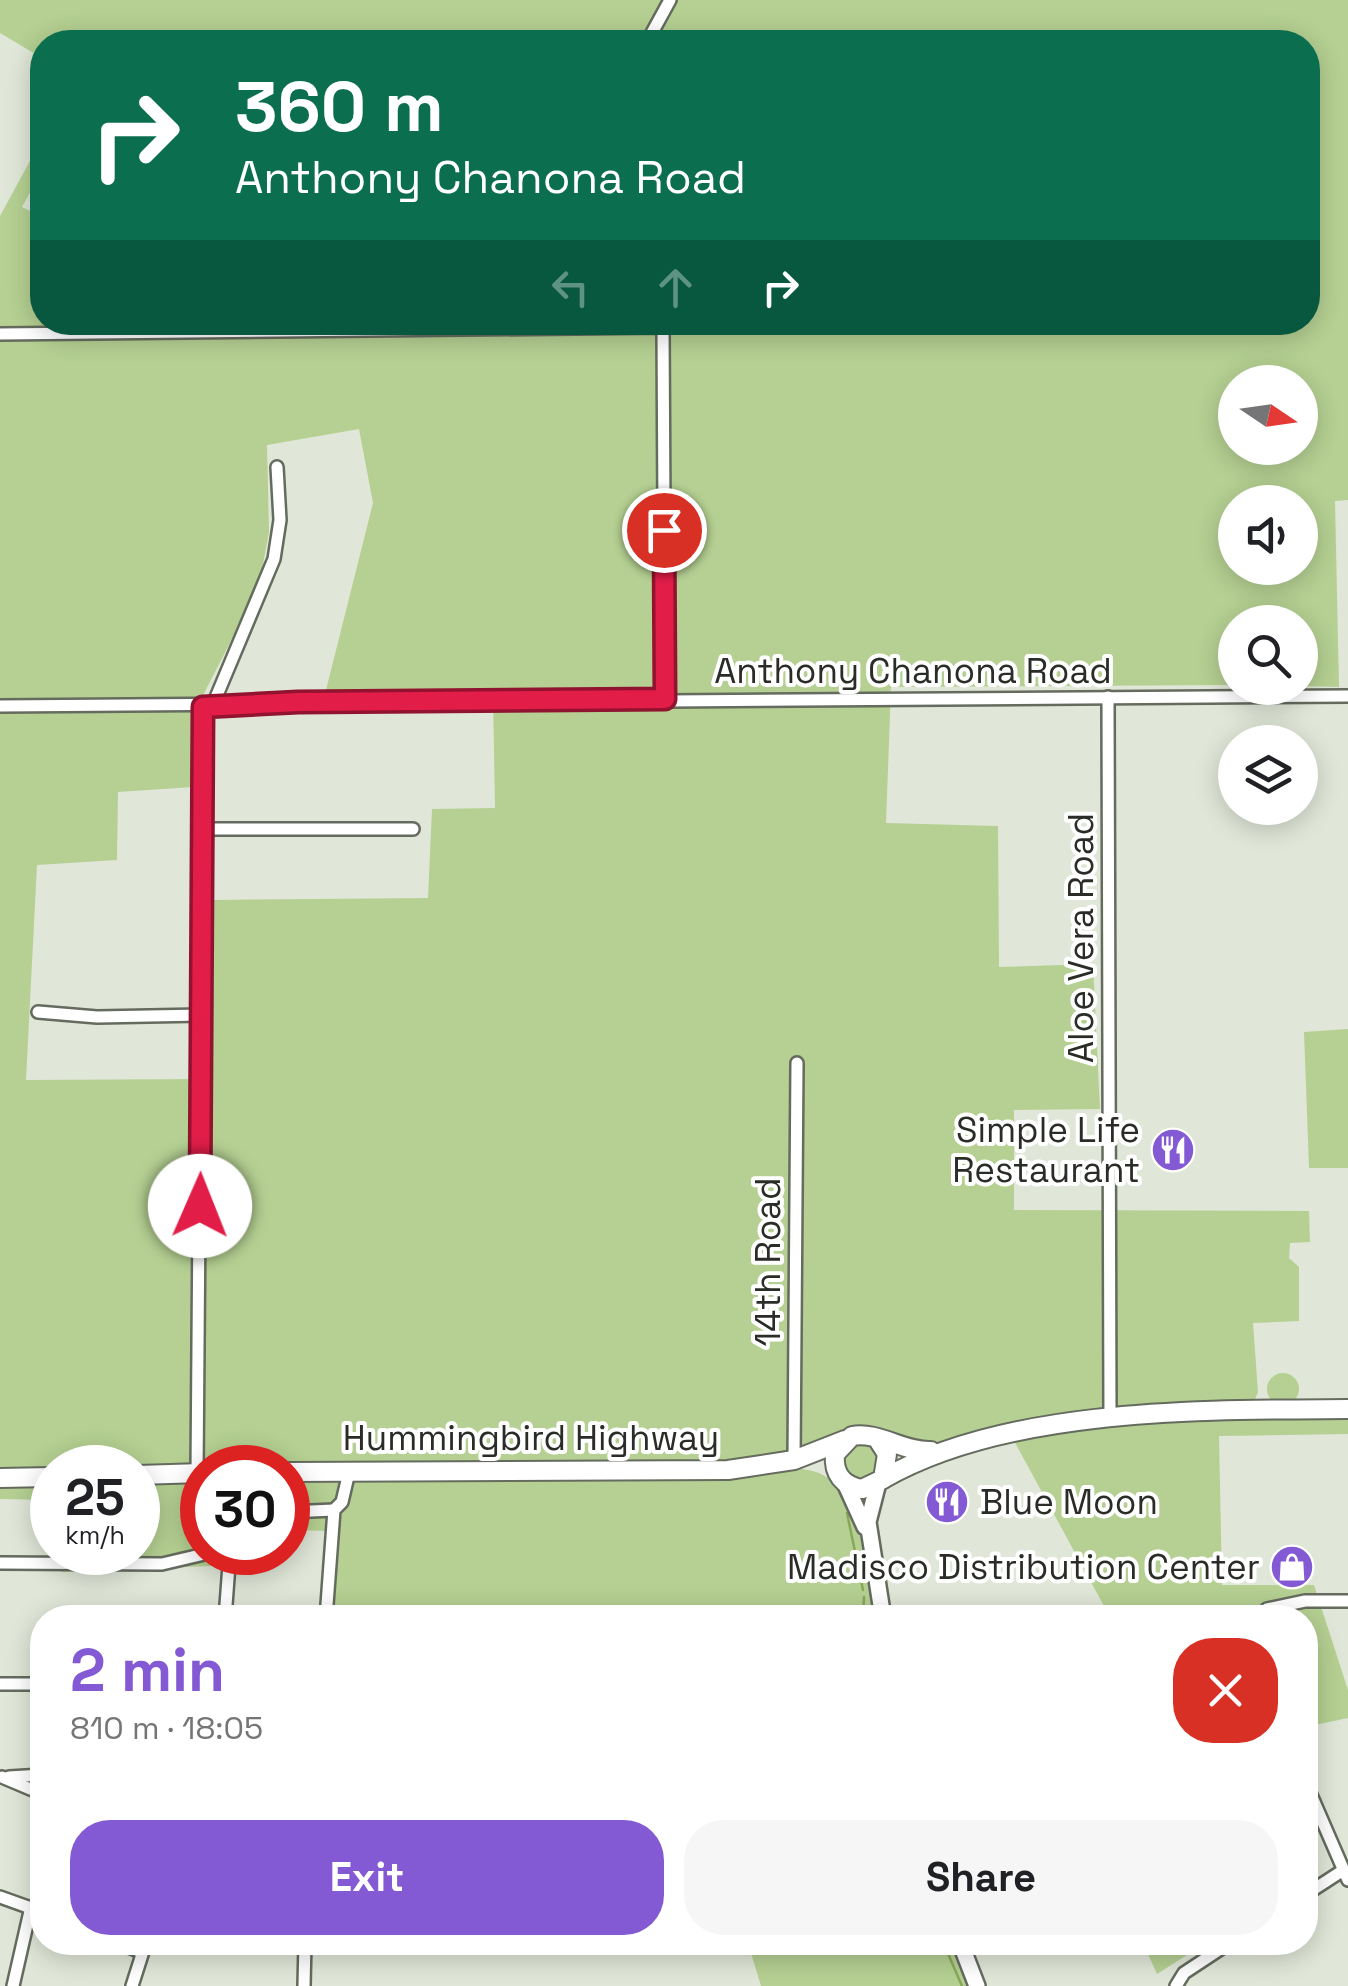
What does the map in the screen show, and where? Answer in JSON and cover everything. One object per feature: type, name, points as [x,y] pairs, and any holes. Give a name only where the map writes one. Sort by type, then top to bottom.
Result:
[{"type":"main road","points":[[842,1481],[862,1489],[946,1449],[998,1435],[1198,1411],[1348,1409]]},
{"type":"main road","points":[[870,1540],[842,1481],[835,1454],[844,1440],[861,1434],[913,1451],[946,1449]]},
{"type":"main road","name":"Hummingbird Highway","points":[[784,1462],[844,1440]]},
{"type":"main road","points":[[878,1440],[888,1462],[868,1509],[881,1605]]},
{"type":"main road","name":"Hummingbird Highway","points":[[310,1472],[672,1473],[784,1462],[812,1466],[842,1481]]},
{"type":"main road","points":[[0,1478],[30,1477]]},
{"type":"main road","points":[[965,1955],[977,1986]]},
{"type":"street","points":[[654,30],[670,0]]},
{"type":"street","points":[[0,334],[30,334]]},
{"type":"street","points":[[663,335],[665,699]]},
{"type":"street","points":[[200,1445],[208,707],[274,559],[280,520],[277,467]]},
{"type":"street","name":"Anthony Chanona Road","points":[[0,706],[1348,696]]},
{"type":"street","name":"Aloe Vera Road","points":[[1108,697],[1110,1420]]},
{"type":"street","points":[[204,830],[413,829]]},
{"type":"street","points":[[38,1012],[97,1017],[202,1015]]},
{"type":"street","name":"14th Road","points":[[784,1462],[797,1064]]},
{"type":"street","points":[[327,1605],[334,1510],[342,1502],[349,1472]]},
{"type":"street","points":[[310,1511],[334,1510]]},
{"type":"street","points":[[0,1563],[162,1564],[180,1560]]},
{"type":"street","points":[[226,1605],[228,1575]]},
{"type":"street","points":[[1291,1605],[1304,1601],[1348,1601]]},
{"type":"street","points":[[0,1684],[30,1684]]},
{"type":"street","points":[[1,1777],[30,1776]]},
{"type":"street","points":[[1,1777],[30,1789]]},
{"type":"street","points":[[1318,1812],[1345,1876],[1318,1889]]},
{"type":"street","points":[[0,1897],[30,1908]]},
{"type":"street","points":[[13,1986],[30,1932]]},
{"type":"street","points":[[132,1986],[141,1955]]},
{"type":"street","points":[[304,1955],[304,1986]]},
{"type":"street","points":[[1176,1986],[1184,1973],[1212,1955]]},
{"type":"green space","points":[[0,0],[1348,0],[1348,500],[1335,501],[1339,687],[1318,686],[1318,605],[1218,605],[1218,685],[891,687],[886,823],[998,826],[999,967],[1093,964],[1100,1109],[1014,1110],[1014,1210],[1309,1211],[1310,1242],[1290,1243],[1289,1258],[1299,1267],[1299,1321],[1253,1323],[1258,1392],[1253,1404],[976,1434],[924,1446],[860,1427],[824,1445],[728,1464],[310,1466],[310,1445],[180,1445],[180,1467],[160,1467],[160,1445],[30,1445],[30,1473],[0,1473],[0,216],[30,161],[30,193],[22,207],[30,211],[30,335],[1320,335],[1320,30],[30,30],[30,51],[0,33]],"holes":[[[359,429],[373,503],[325,694],[493,691],[495,808],[432,809],[428,898],[212,900],[209,1079],[26,1080],[37,865],[117,860],[118,792],[193,787],[192,717],[259,586],[269,532],[267,445]]]},
{"type":"green space","points":[[1348,1029],[1348,1168],[1309,1168],[1304,1032]]},
{"type":"green space","points":[[1283,1373],[1295,1377],[1299,1389],[1295,1401],[1283,1405],[1271,1401],[1267,1389],[1271,1377]]},
{"type":"green space","points":[[1348,1415],[1348,1434],[1219,1436],[1222,1585],[1314,1585],[1348,1690],[1348,1718],[1318,1724],[1318,1605],[1103,1605],[1013,1439],[1174,1420]]},
{"type":"green space","points":[[862,1443],[875,1449],[881,1462],[875,1475],[862,1481],[849,1475],[843,1462],[849,1449]]},
{"type":"green space","points":[[802,1469],[834,1483],[852,1511],[860,1535],[873,1533],[884,1605],[325,1605],[331,1531],[310,1531],[310,1483],[651,1479]]},
{"type":"green space","points":[[160,1484],[180,1484],[180,1567],[160,1568]]},
{"type":"green space","points":[[0,1485],[30,1485],[30,1500],[0,1499]]},
{"type":"green space","points":[[752,1955],[965,1955],[977,1986],[761,1986]]},
{"type":"green space","points":[[1148,1955],[1187,1955],[1157,1974]]},
{"type":"waterway","points":[[847,1513],[863,1590]]},
{"type":"waterway","points":[[864,1597],[864,1605]]},
{"type":"waterway","points":[[949,1955],[962,1986]]},
{"type":"place","name":"Simple Life Restaurant","points":[[1173,1150]]},
{"type":"place","name":"Blue Moon","points":[[947,1502]]},
{"type":"place","name":"Madisco Distribution Center","points":[[1292,1567]]},
{"type":"route","points":[[200,1206],[203,707],[298,702],[665,699],[664,530]]}]
